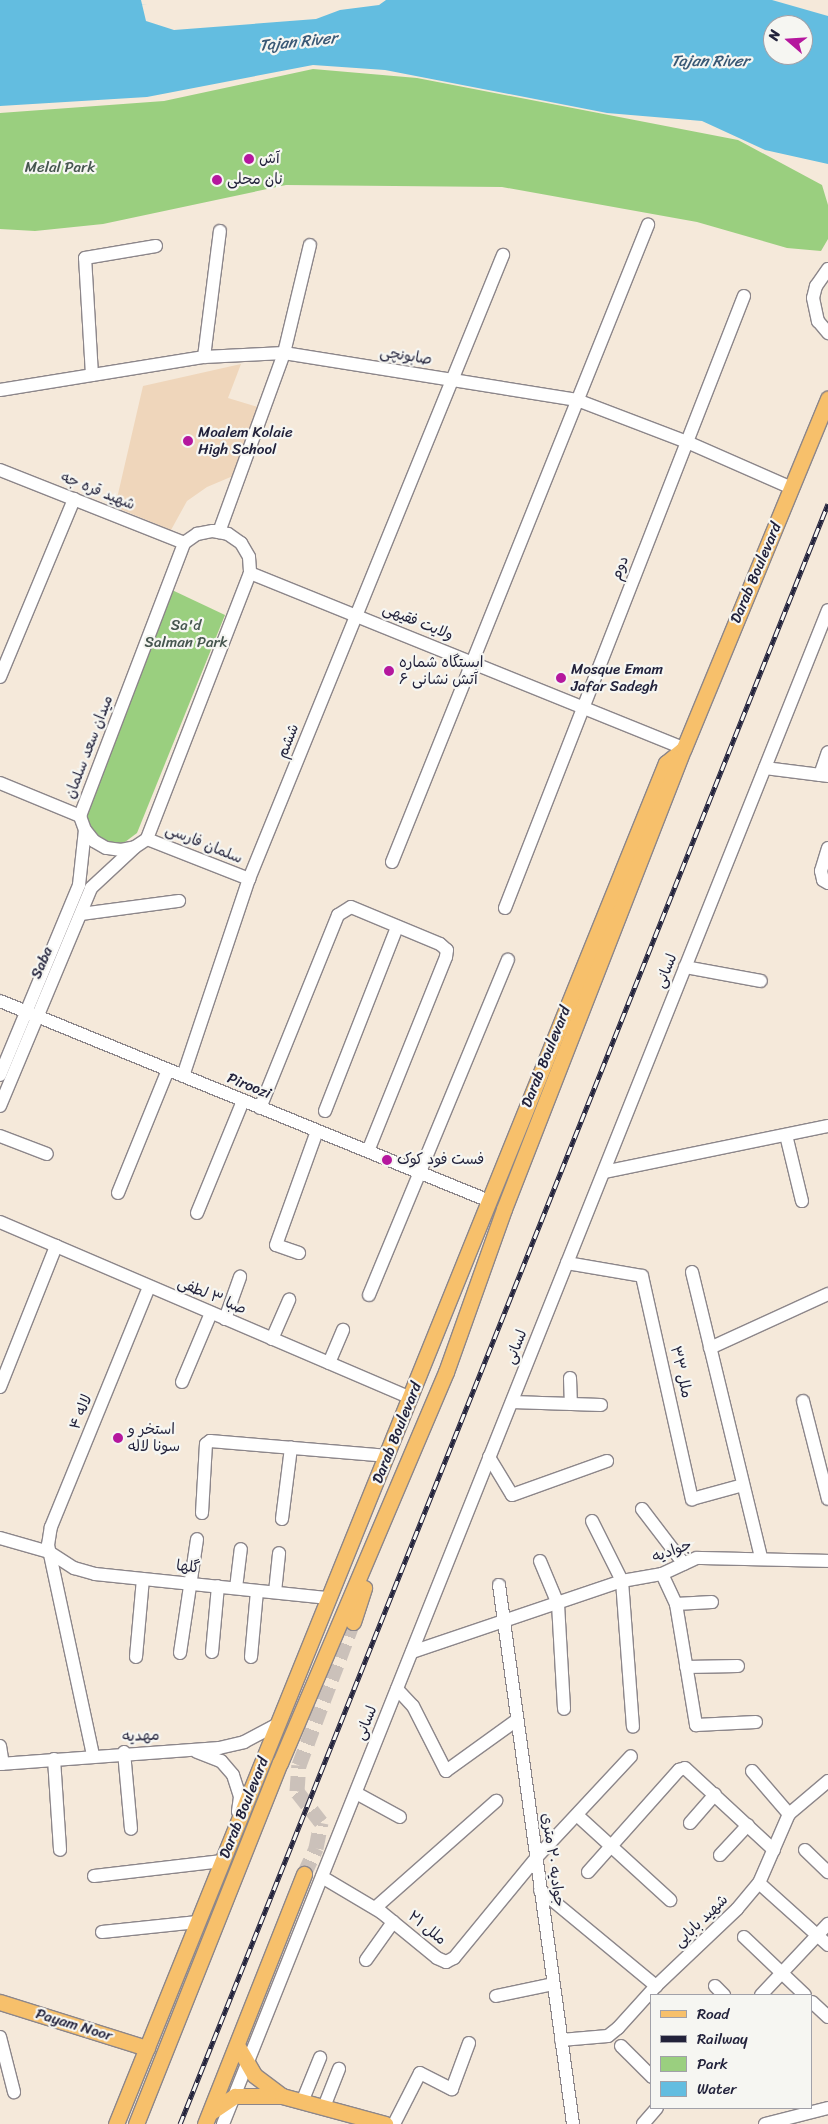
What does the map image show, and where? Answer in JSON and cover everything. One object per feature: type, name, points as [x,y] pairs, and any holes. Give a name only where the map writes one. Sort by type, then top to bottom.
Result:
[{"type":"main road","name":"Darab Boulevard","points":[[136,2124],[280,1763],[442,1383],[504,1209],[684,748],[828,398]]},
{"type":"main road","name":"Darab Boulevard","points":[[116,2124],[234,1830],[421,1376],[487,1200],[666,763],[684,748]]},
{"type":"main road","points":[[421,1376],[442,1383]]},
{"type":"main road","points":[[400,1426],[420,1434]]},
{"type":"main road","points":[[353,1622],[381,1523]]},
{"type":"main road","points":[[208,2118],[304,1874]]},
{"type":"main road","name":"Payam Noor","points":[[0,2002],[147,2048]]},
{"type":"main road","points":[[237,2046],[246,2065],[261,2081],[282,2096]]},
{"type":"main road","points":[[208,2118],[235,2096],[282,2096],[378,2123]]},
{"type":"street","points":[[392,862],[648,225]]},
{"type":"street","points":[[204,358],[220,231]]},
{"type":"street","points":[[220,532],[284,353],[310,245]]},
{"type":"street","points":[[92,375],[85,258],[156,246]]},
{"type":"street","name":"ششم","points":[[182,1076],[249,879],[503,255]]},
{"type":"street","points":[[828,269],[816,286],[813,298],[818,321],[828,333]]},
{"type":"street","name":"دوم","points":[[505,908],[744,296]]},
{"type":"street","name":"صابونچی","points":[[0,390],[204,358],[284,353],[577,400],[687,442],[792,488]]},
{"type":"street","name":"شهید قره جه","points":[[0,470],[184,543]]},
{"type":"street","points":[[0,677],[74,499]]},
{"type":"street","points":[[135,847],[146,839],[250,573],[249,557],[241,543],[220,532],[197,534],[184,543]]},
{"type":"street","name":"میدان سعد سلمان","points":[[135,847],[121,850],[106,848],[94,841],[85,830],[80,816],[184,543]]},
{"type":"street","name":"ولایت فقیهی","points":[[250,573],[584,706],[684,748]]},
{"type":"street","name":"لسانی","points":[[224,2124],[765,768],[822,640],[828,610]]},
{"type":"street","points":[[765,768],[824,775],[828,752]]},
{"type":"street","points":[[0,783],[80,816]]},
{"type":"street","name":"Saba","points":[[0,1106],[31,1014],[79,885],[85,830]]},
{"type":"street","name":"سلمان فارسی","points":[[146,839],[249,879]]},
{"type":"street","name":"Saba","points":[[0,1075],[81,914],[91,888],[135,847]]},
{"type":"street","points":[[828,848],[821,871],[823,880],[828,883]]},
{"type":"street","points":[[81,914],[179,901]]},
{"type":"street","points":[[260,1108],[338,915],[343,909],[350,907],[397,926],[447,950],[446,958],[368,1151]]},
{"type":"street","points":[[325,1111],[397,926]]},
{"type":"street","points":[[368,1295],[418,1171],[508,960]]},
{"type":"street","points":[[685,968],[762,981]]},
{"type":"street","name":"Piroozi","points":[[0,1001],[487,1200]]},
{"type":"street","points":[[118,1193],[168,1070]]},
{"type":"street","points":[[197,1213],[244,1101]]},
{"type":"street","points":[[604,1172],[828,1126]]},
{"type":"street","points":[[299,1254],[276,1245],[317,1130]]},
{"type":"street","points":[[786,1135],[802,1201]]},
{"type":"street","points":[[0,1136],[47,1154]]},
{"type":"street","name":"صبا ۳ لطفی","points":[[0,1222],[411,1398]]},
{"type":"street","points":[[0,1387],[56,1246]]},
{"type":"street","name":"ملل ۳۳","points":[[567,1263],[642,1276],[692,1499],[743,1485]]},
{"type":"street","points":[[692,1272],[761,1558]]},
{"type":"street","points":[[225,1319],[240,1276]]},
{"type":"street","name":"لاله ۴","points":[[93,1755],[49,1552],[51,1527],[149,1286]]},
{"type":"street","points":[[710,1348],[828,1294]]},
{"type":"street","points":[[272,1339],[289,1300]]},
{"type":"street","points":[[182,1382],[211,1313]]},
{"type":"street","points":[[329,1364],[343,1330]]},
{"type":"street","points":[[570,1378],[571,1404]]},
{"type":"street","points":[[803,1401],[828,1499]]},
{"type":"street","points":[[512,1402],[601,1405]]},
{"type":"street","points":[[202,1513],[206,1444],[210,1441],[388,1456]]},
{"type":"street","points":[[282,1518],[291,1448]]},
{"type":"street","points":[[490,1457],[512,1495],[607,1461]]},
{"type":"street","points":[[642,1509],[684,1564]]},
{"type":"street","points":[[592,1521],[622,1580],[634,1728]]},
{"type":"street","name":"گلها","points":[[0,1538],[49,1552],[81,1570],[143,1579],[329,1598]]},
{"type":"street","points":[[180,1653],[197,1539]]},
{"type":"street","points":[[236,1588],[241,1548]]},
{"type":"street","points":[[275,1592],[279,1554]]},
{"type":"street","name":"جوادیه","points":[[412,1652],[558,1604],[622,1580],[662,1574],[697,1558],[828,1561]]},
{"type":"street","points":[[540,1561],[558,1604],[564,1709]]},
{"type":"street","points":[[662,1574],[676,1604],[696,1724],[756,1722]]},
{"type":"street","points":[[136,1657],[143,1579]]},
{"type":"street","name":"جوادیه ۲۰ متری","points":[[499,1585],[573,2124]]},
{"type":"street","points":[[212,1652],[218,1586]]},
{"type":"street","points":[[250,1657],[258,1591]]},
{"type":"street","points":[[676,1604],[712,1602]]},
{"type":"street","points":[[686,1667],[738,1666]]},
{"type":"street","points":[[397,1689],[413,1706],[446,1771],[517,1720]]},
{"type":"street","name":"مهدیه","points":[[1,1764],[124,1752],[188,1750],[244,1742],[279,1723]]},
{"type":"street","points":[[0,1746],[1,1764]]},
{"type":"street","points":[[188,1750],[205,1753],[221,1761],[233,1776],[240,1797],[234,1830]]},
{"type":"street","points":[[124,1752],[131,1829]]},
{"type":"street","points":[[536,1858],[578,1816],[631,1756]]},
{"type":"street","points":[[54,1759],[60,1850]]},
{"type":"street","points":[[588,1872],[680,1770],[690,1770],[774,1850]]},
{"type":"street","points":[[752,1771],[789,1814]]},
{"type":"street","name":"شهید بابایی","points":[[561,2040],[608,2036],[656,1986],[737,1909],[759,1883],[789,1814],[828,1782]]},
{"type":"street","points":[[356,1793],[400,1817]]},
{"type":"street","points":[[690,1823],[715,1794]]},
{"type":"street","points":[[375,1908],[496,1801]]},
{"type":"street","points":[[578,1816],[670,1900]]},
{"type":"street","points":[[720,1855],[748,1825]]},
{"type":"street","points":[[805,1850],[828,1872]]},
{"type":"street","name":"ملل ۲۱","points":[[322,1877],[375,1908],[437,1958],[446,1962],[454,1958],[536,1858]]},
{"type":"street","points":[[94,1876],[222,1861]]},
{"type":"street","points":[[759,1883],[828,1945]]},
{"type":"street","points":[[540,1890],[656,1986]]},
{"type":"street","points":[[102,1932],[198,1922]]},
{"type":"street","points":[[366,1960],[393,1922]]},
{"type":"street","points":[[762,1994],[828,1924]]},
{"type":"street","points":[[744,1937],[804,1994]]},
{"type":"street","points":[[496,1996],[553,1984]]},
{"type":"street","points":[[813,2003],[828,2017]]},
{"type":"street","points":[[0,2037],[14,2092]]},
{"type":"street","points":[[394,2124],[420,2074],[452,2089],[469,2043]]},
{"type":"street","points":[[621,2046],[650,2075]]},
{"type":"street","points":[[302,2102],[320,2058]]},
{"type":"street","points":[[324,2107],[339,2070]]},
{"type":"street","points":[[566,2124],[570,2103]]},
{"type":"street","points":[[765,2124],[828,2108]]},
{"type":"street","points":[[643,2124],[656,2109]]},
{"type":"shaded area","name":"Moalem Kolaie High School","points":[[241,364],[228,398],[258,407],[233,476],[207,487],[187,501],[171,530],[115,507],[143,386]]},
{"type":"green space","name":"Melal Park","points":[[313,69],[417,78],[738,140],[822,185],[828,205],[828,239],[821,251],[787,248],[697,222],[502,187],[286,185],[103,224],[35,231],[0,229],[0,113],[164,101]]},
{"type":"green space","name":"Sa'd Salman Park","points":[[172,590],[225,615],[137,833],[121,845],[100,840],[92,832],[86,816]]},
{"type":"water","name":"Tajan River","points":[[0,0],[141,0],[146,21],[174,30],[316,19],[340,10],[379,5],[386,0],[772,0],[828,16],[828,164],[765,150],[702,121],[607,113],[385,70],[313,65],[147,97],[0,106]]},
{"type":"tunnel","points":[[304,1874],[316,1848],[321,1822],[297,1791],[299,1765],[353,1622]]},
{"type":"railway","points":[[180,2124],[828,504]]},
{"type":"place","name":"آش","points":[[249,159]]},
{"type":"place","name":"نان محلی","points":[[217,180]]},
{"type":"place","name":"Moalem Kolaie High School","points":[[188,441]]},
{"type":"place","name":"ایستگاه شماره ۶ آتش نشانی","points":[[389,671]]},
{"type":"place","name":"Mosque Emam Jafar Sadegh","points":[[561,678]]},
{"type":"place","name":"فست فود کوک","points":[[387,1160]]},
{"type":"place","name":"استخر و سونا لاله","points":[[118,1438]]}]
